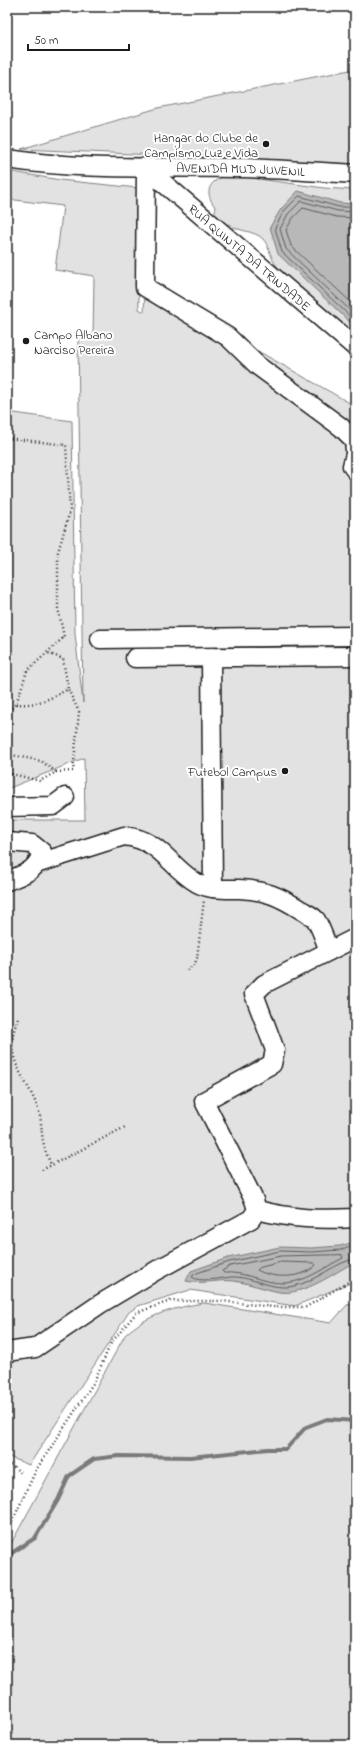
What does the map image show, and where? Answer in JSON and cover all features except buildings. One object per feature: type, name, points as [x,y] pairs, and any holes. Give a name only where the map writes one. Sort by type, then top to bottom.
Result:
[{"type":"street","name":"AVENIDA MUD JUVENIL","points":[[7,159],[58,164],[146,168],[243,168],[355,174]]},
{"type":"street","points":[[146,168],[145,287],[228,337],[258,366],[341,427],[354,440],[355,451]]},
{"type":"street","name":"RUA QUINTA DA TRINDADE","points":[[146,168],[355,347]]},
{"type":"street","points":[[355,454],[352,466],[355,470]]},
{"type":"street","points":[[100,639],[355,636]]},
{"type":"street","points":[[135,658],[355,656]]},
{"type":"street","points":[[209,887],[211,657]]},
{"type":"street","points":[[7,807],[53,806],[65,797]]},
{"type":"street","points":[[7,881],[27,873],[39,863],[124,836],[137,838],[151,844],[198,884],[209,887],[255,890],[273,894],[315,919],[322,932],[329,951]]},
{"type":"street","points":[[7,842],[32,844],[42,852],[39,863]]},
{"type":"street","points":[[257,1210],[204,1101],[272,1064],[275,1050],[254,994],[264,984],[355,938]]},
{"type":"street","points":[[257,1210],[287,1217],[327,1219],[355,1218]]},
{"type":"street","points":[[7,1352],[35,1348],[100,1304],[157,1270],[252,1219],[257,1210]]},
{"type":"path","points":[[7,438],[66,445],[70,511],[58,552],[58,608],[64,637],[27,671],[16,704],[7,712]]},
{"type":"path","points":[[7,765],[12,774],[40,781],[56,772],[73,771],[79,712],[68,689],[62,659],[48,652]]},
{"type":"path","points":[[16,704],[28,705],[45,701],[68,689]]},
{"type":"path","points":[[7,754],[41,761],[56,772]]},
{"type":"path","points":[[187,970],[195,964],[197,958],[209,887]]},
{"type":"path","points":[[18,1018],[11,1036],[13,1058],[35,1101],[41,1119],[44,1147],[51,1165]]},
{"type":"path","points":[[42,1170],[126,1126]]},
{"type":"path","points":[[7,1533],[36,1470],[94,1382],[111,1343],[136,1313],[170,1301],[222,1301],[273,1307],[306,1307],[355,1278]]},
{"type":"path","points":[[7,1462],[23,1474]]},
{"type":"shaded area","points":[[355,69],[355,164],[21,149],[158,108]]},
{"type":"shaded area","points":[[7,171],[60,180],[138,188],[139,309],[144,312],[145,287],[355,406],[355,1281],[295,1306],[190,1290],[138,1306],[129,1312],[29,1465],[7,1456],[7,820],[85,820],[84,758],[7,789],[7,412],[72,421],[75,634],[83,703],[78,338],[93,338],[94,276],[55,270],[63,206],[7,199]]},
{"type":"shaded area","points":[[230,175],[324,188],[355,190],[355,342],[294,290],[294,282],[276,265],[263,239],[255,234],[233,227],[229,224],[224,226],[213,216],[216,208],[209,196],[210,187],[217,179]]},
{"type":"shaded area","points":[[204,1303],[331,1323],[347,1305],[355,1304],[355,1745],[7,1745],[7,1551],[125,1335],[142,1322],[152,1317],[183,1307]]},
{"type":"water","points":[[298,191],[340,203],[355,204],[355,327],[278,254],[270,227],[281,209]]},
{"type":"water","points":[[355,1242],[355,1262],[318,1283],[299,1291],[279,1292],[234,1281],[186,1281],[191,1271],[228,1258],[280,1247],[311,1248],[340,1246]]},
{"type":"waterway","points":[[7,1556],[35,1538],[58,1500],[69,1476],[94,1459],[119,1456],[190,1457],[268,1449],[286,1449],[306,1427],[327,1419],[355,1421]]},
{"type":"place","name":"Hangar do Clube de Campismo Luz e Vida","points":[[266,144]]},
{"type":"place","name":"Campo Albano Narciso Pereira","points":[[26,341]]},
{"type":"place","name":"Futebol Campus","points":[[285,771]]}]
